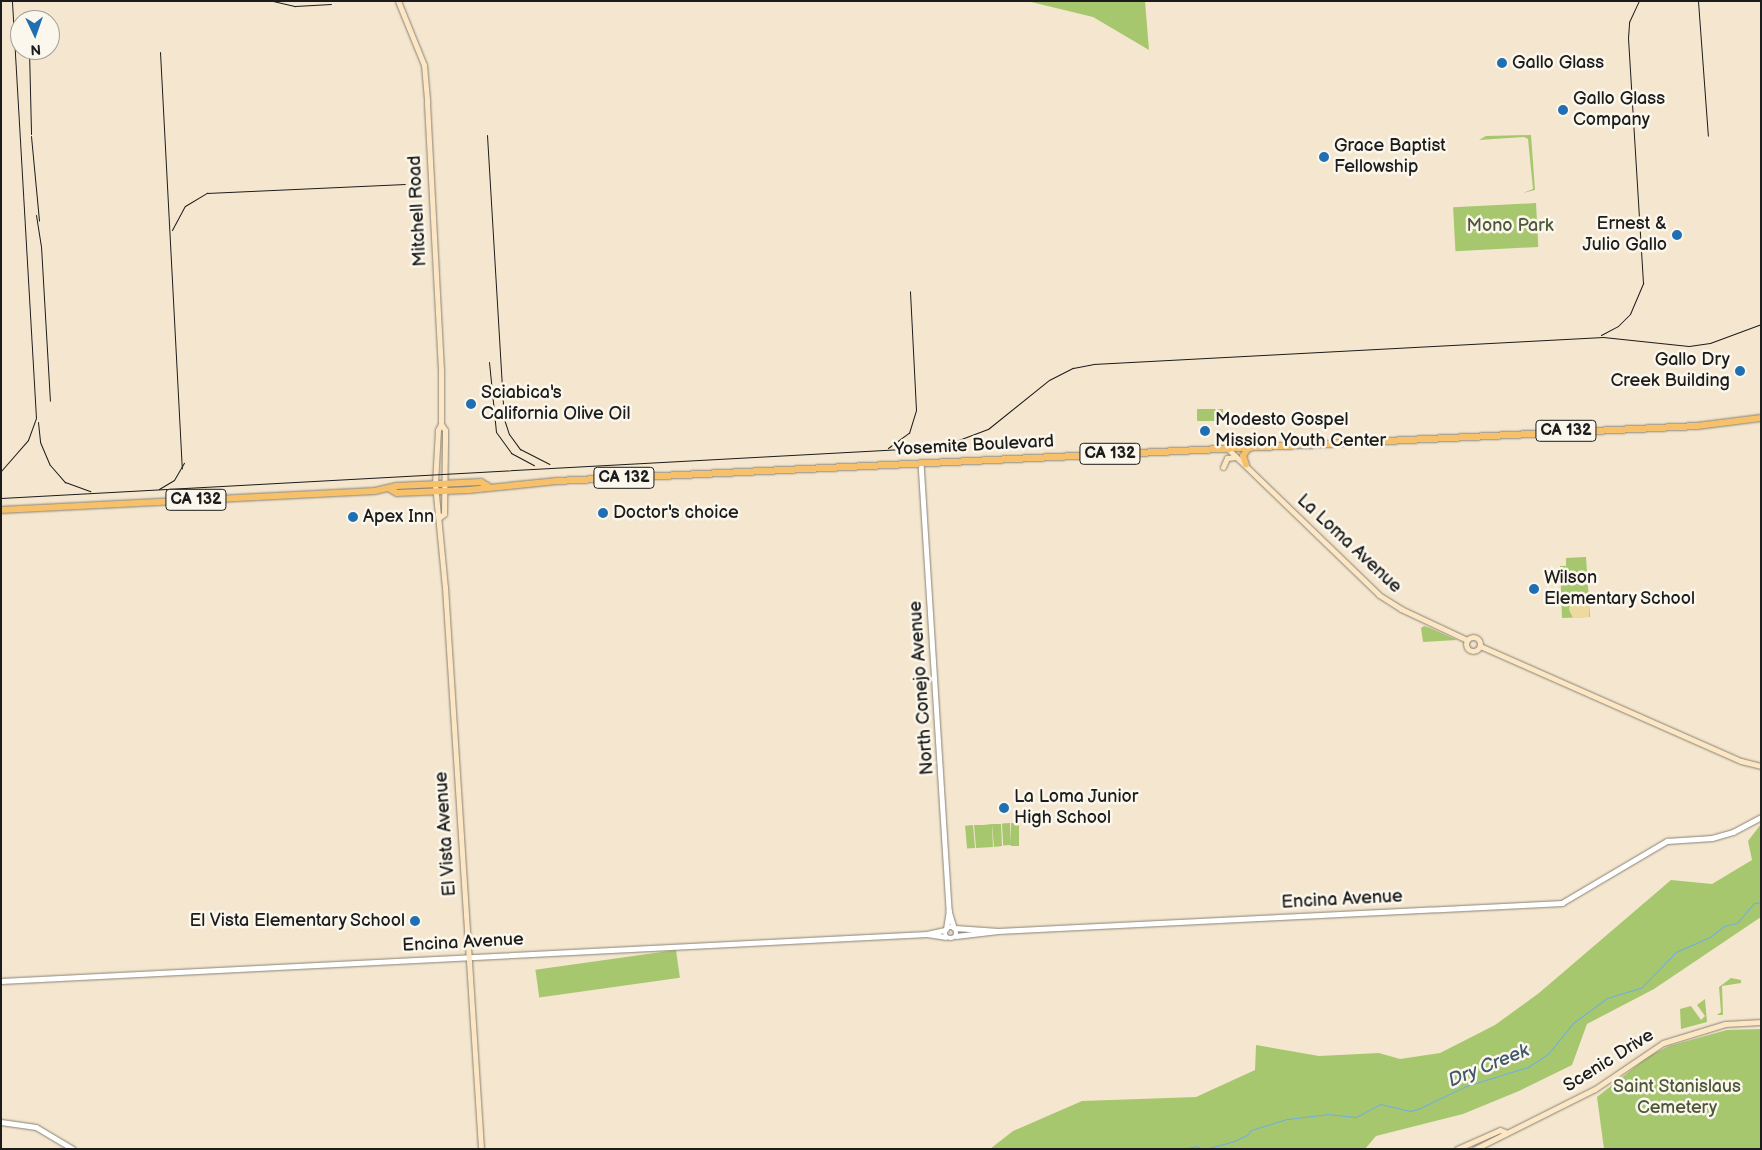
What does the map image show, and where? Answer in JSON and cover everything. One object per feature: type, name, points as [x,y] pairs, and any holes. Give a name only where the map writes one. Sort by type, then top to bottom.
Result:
[{"type":"main road","name":"Mitchell Road","points":[[398,1],[424,65],[441,424],[438,430],[435,484]]},
{"type":"main road","name":"Yosemite Boulevard","points":[[390,489],[397,493],[482,489],[488,486],[921,463],[1698,426],[1761,418]]},
{"type":"main road","name":"Mitchell Road","points":[[441,424],[445,430],[443,483]]},
{"type":"main road","points":[[1246,466],[1243,456],[1250,446]]},
{"type":"main road","name":"La Loma Avenue","points":[[1226,448],[1379,595],[1401,609],[1467,640]]},
{"type":"main road","points":[[1223,467],[1228,457],[1238,458]]},
{"type":"main road","name":"Yosemite Boulevard","points":[[1,510],[390,489],[396,486],[443,483],[481,482],[488,486]]},
{"type":"main road","name":"El Vista Avenue","points":[[440,517],[444,514],[443,483]]},
{"type":"main road","name":"El Vista Avenue","points":[[435,484],[437,514],[440,517],[481,1149]]},
{"type":"main road","points":[[1480,646],[1470,650],[1467,640],[1477,638],[1480,646],[1740,761],[1761,766]]},
{"type":"main road","name":"Scenic Drive","points":[[1475,1149],[1503,1137],[1505,1132],[1595,1089],[1663,1043],[1725,1024],[1761,1022]]},
{"type":"main road","name":"Scenic Drive","points":[[1457,1149],[1500,1130],[1505,1132]]},
{"type":"street","name":"North Conejo Avenue","points":[[921,463],[949,912],[946,937]]},
{"type":"street","name":"Encina Avenue","points":[[1,981],[927,934],[950,939],[956,936],[998,931],[1562,903],[1670,840],[1712,838],[1738,830],[1761,817]]},
{"type":"street","name":"North Conejo Avenue","points":[[949,912],[956,936]]},
{"type":"street","name":"Encina Avenue","points":[[927,934],[954,928],[998,931]]},
{"type":"street","points":[[1,1122],[36,1127],[73,1149]]},
{"type":"green space","points":[[1027,1],[1145,1],[1149,50],[1093,17]]},
{"type":"green space","points":[[1531,135],[1535,190],[1523,193],[1533,189],[1528,139],[1524,137],[1479,140],[1486,136]]},
{"type":"green space","name":"Mono Park","points":[[1536,203],[1538,247],[1455,251],[1453,207]]},
{"type":"green space","points":[[1197,409],[1223,409],[1223,421],[1197,421]]},
{"type":"green space","points":[[1586,557],[1590,617],[1562,618],[1560,566],[1566,566],[1566,558]]},
{"type":"green space","points":[[1424,626],[1457,640],[1423,642],[1421,628]]},
{"type":"green space","points":[[1002,823],[1010,823],[1011,845],[1003,845]]},
{"type":"green space","points":[[1002,823],[1010,823],[1011,845],[1003,845]]},
{"type":"green space","points":[[992,824],[1001,824],[1002,846],[994,847]]},
{"type":"green space","points":[[992,824],[993,847],[976,848],[974,825]]},
{"type":"green space","points":[[1761,824],[1761,917],[1654,989],[1587,1024],[1572,1065],[1519,1091],[1463,1114],[1376,1136],[1365,1149],[990,1149],[1013,1131],[1082,1101],[1196,1097],[1255,1070],[1256,1045],[1319,1056],[1379,1053],[1400,1059],[1440,1053],[1495,1025],[1539,993],[1671,880],[1712,884],[1752,860],[1748,841]]},
{"type":"green space","points":[[973,825],[975,848],[967,849],[965,826]]},
{"type":"green space","points":[[676,950],[680,978],[539,997],[535,970]]},
{"type":"green space","points":[[1731,978],[1741,980],[1741,983],[1722,986],[1723,1015],[1717,1015],[1721,1012],[1719,987]]},
{"type":"green space","points":[[1705,999],[1707,1022],[1681,1029],[1680,1009],[1691,1006],[1701,1020],[1705,1016],[1697,1005]]},
{"type":"green space","name":"Saint Stanislaus Cemetery","points":[[1761,1029],[1761,1149],[1604,1149],[1597,1097],[1649,1056],[1669,1046],[1727,1030]]},
{"type":"sand","points":[[1578,596],[1589,600],[1589,617],[1573,618],[1569,610],[1570,600]]},
{"type":"waterway","name":"Dry Creek","points":[[1184,1149],[1195,1146],[1205,1149],[1232,1142],[1247,1135],[1251,1130],[1288,1119],[1327,1114],[1356,1117],[1380,1104],[1410,1111],[1466,1086],[1528,1067],[1548,1054],[1573,1023],[1607,998],[1642,987],[1676,952],[1710,937],[1724,926],[1737,923],[1754,903],[1761,902]]},
{"type":"railway","points":[[1,471],[28,440],[36,418],[12,1]]},
{"type":"railway","points":[[273,1],[295,6],[331,4]]},
{"type":"railway","points":[[1601,335],[1618,326],[1630,314],[1643,283],[1628,38],[1629,22],[1639,1]]},
{"type":"railway","points":[[1698,1],[1708,136]]},
{"type":"railway","points":[[160,52],[182,468]]},
{"type":"railway","points":[[29,60],[31,134]]},
{"type":"railway","points":[[487,135],[504,419],[509,434],[520,449],[549,464]]},
{"type":"railway","points":[[31,136],[39,221]]},
{"type":"railway","points":[[172,230],[185,206],[207,193],[405,184]]},
{"type":"railway","points":[[36,215],[41,246],[50,401]]},
{"type":"railway","points":[[888,448],[909,433],[916,410],[910,291]]},
{"type":"railway","points":[[1,498],[940,447],[988,429],[1049,380],[1073,368],[1093,364],[1603,337],[1689,346],[1710,343],[1761,324]]},
{"type":"railway","points":[[489,362],[496,432],[511,453],[534,465]]},
{"type":"railway","points":[[38,422],[40,442],[50,465],[65,482],[90,491]]},
{"type":"railway","points":[[159,489],[174,480],[184,463]]},
{"type":"place","name":"Gallo Glass","points":[[1502,63]]},
{"type":"place","name":"Gallo Glass Company","points":[[1563,110]]},
{"type":"place","name":"Grace Baptist Fellowship","points":[[1324,157]]},
{"type":"place","name":"Ernest & Julio Gallo","points":[[1677,235]]},
{"type":"place","name":"Gallo Dry Creek Building","points":[[1740,371]]},
{"type":"place","name":"Sciabica's California Olive Oil","points":[[471,404]]},
{"type":"place","name":"Modesto Gospel Mission Youth Center","points":[[1205,431]]},
{"type":"place","name":"Doctor's choice","points":[[603,513]]},
{"type":"place","name":"Apex Inn","points":[[353,517]]},
{"type":"place","name":"Wilson Elementary School","points":[[1534,589]]},
{"type":"place","name":"La Loma Junior High School","points":[[1004,808]]},
{"type":"place","name":"El Vista Elementary School","points":[[415,921]]}]
